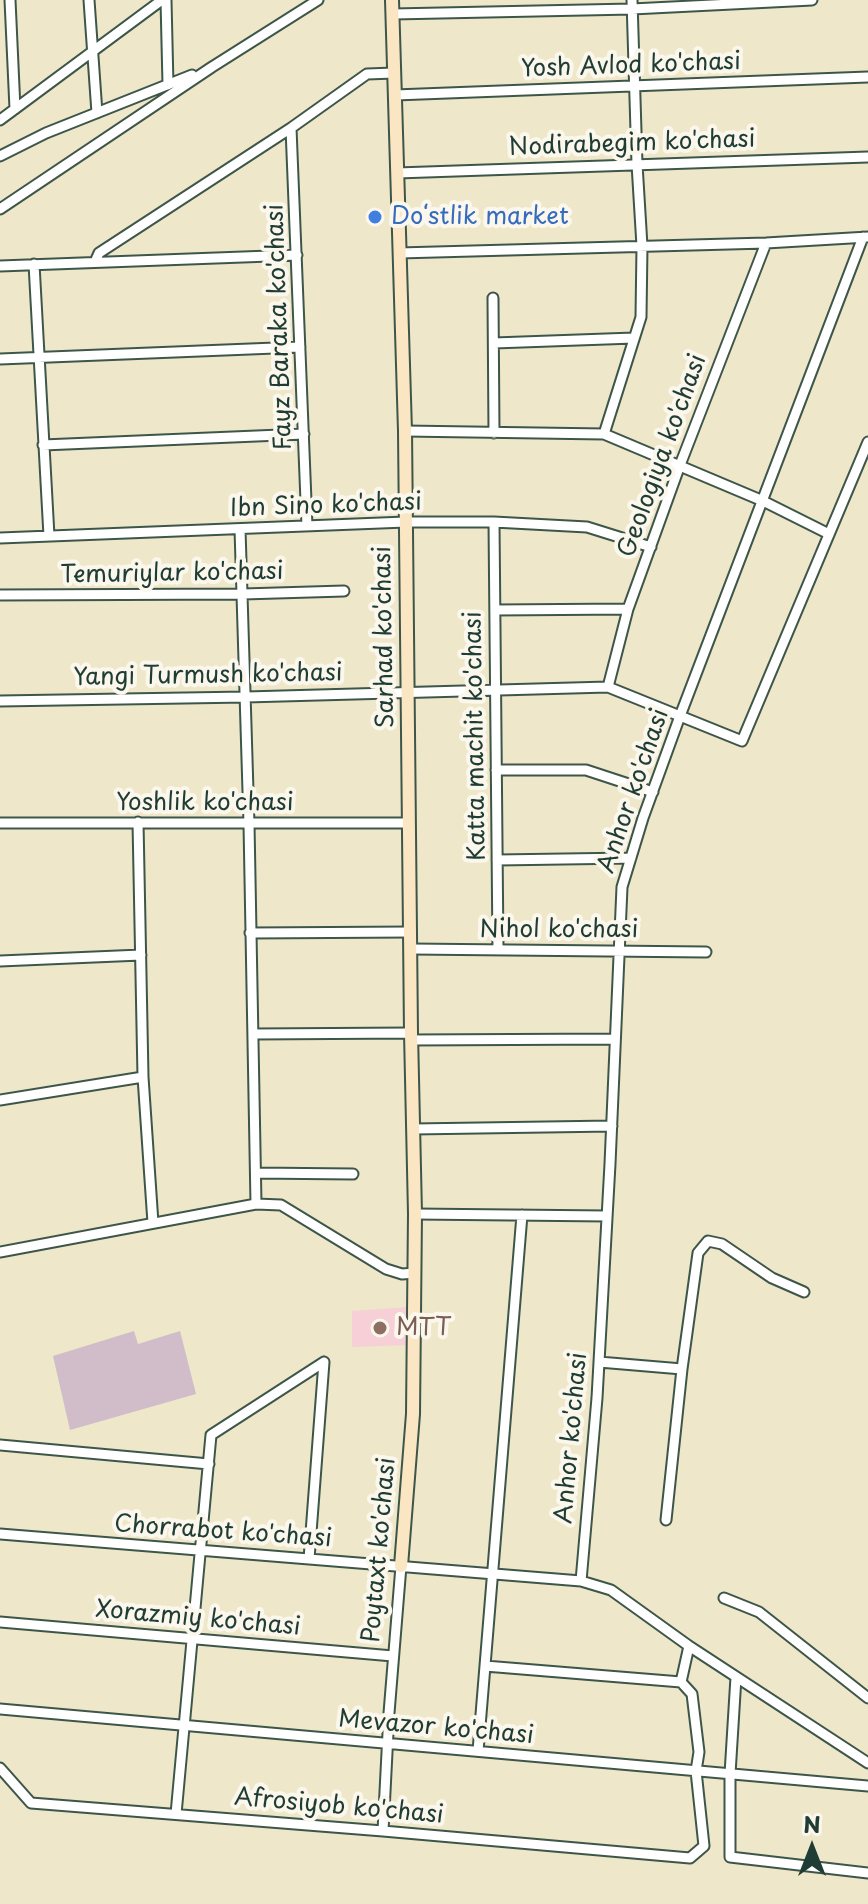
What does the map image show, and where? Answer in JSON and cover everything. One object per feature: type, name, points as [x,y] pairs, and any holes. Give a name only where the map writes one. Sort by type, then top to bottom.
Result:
[{"type":"street","points":[[10,0],[15,109]]},
{"type":"street","points":[[89,0],[97,113]]},
{"type":"street","points":[[0,120],[164,0]]},
{"type":"street","points":[[164,0],[168,85]]},
{"type":"street","points":[[0,209],[318,0]]},
{"type":"street","name":"Sarhad ko'chasi","points":[[392,0],[405,431],[415,1273]]},
{"type":"street","points":[[393,14],[812,0]]},
{"type":"street","points":[[604,434],[641,317],[642,246],[632,5]]},
{"type":"street","points":[[0,156],[46,133],[212,67]]},
{"type":"street","points":[[95,262],[99,253],[291,128],[367,74],[394,73]]},
{"type":"street","name":"Yosh Avlod ko'chasi","points":[[395,95],[868,77]]},
{"type":"street","name":"Fayz Baraka ko'chasi","points":[[291,128],[307,526]]},
{"type":"street","name":"Nodirabegim ko'chasi","points":[[397,173],[868,157]]},
{"type":"street","points":[[399,253],[766,243],[866,237]]},
{"type":"street","name":"Anhor ko'chasi","points":[[581,1581],[599,1362],[622,887],[680,716],[866,237]]},
{"type":"street","name":"Geologiya ko'chasi","points":[[608,687],[628,609],[766,243]]},
{"type":"street","points":[[0,266],[297,255]]},
{"type":"street","points":[[34,264],[49,536]]},
{"type":"street","points":[[493,298],[494,433]]},
{"type":"street","points":[[494,343],[634,338]]},
{"type":"street","points":[[0,359],[300,347]]},
{"type":"street","points":[[405,431],[604,434],[763,501],[829,534],[868,442]]},
{"type":"street","points":[[43,445],[304,434]]},
{"type":"street","name":"Ibn Sino ko'chasi","points":[[0,538],[406,522],[494,522],[587,527],[651,547]]},
{"type":"street","name":"Katta machit ko'chasi","points":[[494,522],[498,950]]},
{"type":"street","points":[[240,529],[256,1204]]},
{"type":"street","name":"Yangi Turmush ko'chasi","points":[[0,701],[608,687],[742,741],[829,534]]},
{"type":"street","name":"Temuriylar ko'chasi","points":[[0,595],[344,591]]},
{"type":"street","points":[[495,610],[628,609]]},
{"type":"street","points":[[496,770],[586,770],[653,792]]},
{"type":"street","points":[[138,822],[143,1077],[153,1223]]},
{"type":"street","name":"Yoshlik ko'chasi","points":[[0,823],[409,823]]},
{"type":"street","points":[[497,860],[631,858]]},
{"type":"street","points":[[250,933],[411,932]]},
{"type":"street","name":"Nihol ko'chasi","points":[[411,949],[706,952]]},
{"type":"street","points":[[0,961],[141,955]]},
{"type":"street","points":[[254,1034],[615,1039]]},
{"type":"street","points":[[0,1100],[143,1077]]},
{"type":"street","points":[[413,1129],[612,1126]]},
{"type":"street","points":[[256,1173],[353,1174]]},
{"type":"street","points":[[0,1252],[256,1204],[281,1205],[386,1269],[402,1274],[415,1273]]},
{"type":"street","points":[[415,1214],[607,1216]]},
{"type":"street","points":[[478,1751],[522,1215]]},
{"type":"street","points":[[666,1520],[698,1253],[708,1241],[722,1244],[772,1278],[804,1292]]},
{"type":"street","name":"Poytaxt ko'chasi","points":[[383,1831],[393,1656],[413,1414],[415,1273]]},
{"type":"street","points":[[176,1814],[211,1435],[324,1362],[309,1559]]},
{"type":"street","points":[[599,1362],[682,1369]]},
{"type":"street","points":[[0,1445],[209,1464]]},
{"type":"street","name":"Chorrabot ko'chasi","points":[[0,1534],[581,1581],[611,1590],[736,1677],[866,1758]]},
{"type":"street","points":[[724,1598],[759,1612],[868,1698]]},
{"type":"street","name":"Xorazmiy ko'chasi","points":[[0,1622],[393,1656]]},
{"type":"street","points":[[681,1682],[689,1646]]},
{"type":"street","points":[[485,1666],[681,1682],[692,1694],[699,1752],[696,1771]]},
{"type":"street","points":[[736,1677],[730,1774],[730,1857],[868,1873]]},
{"type":"street","name":"Mevazor ko'chasi","points":[[0,1709],[868,1786]]},
{"type":"street","name":"Afrosiyob ko'chasi","points":[[0,1768],[31,1803],[690,1858],[704,1846],[696,1771]]},
{"type":"shaded area","name":"MTT","points":[[409,1307],[409,1345],[352,1347],[352,1311]]},
{"type":"shaded area","points":[[134,1331],[138,1344],[180,1331],[196,1394],[70,1430],[53,1356]]},
{"type":"place","name":"Doʻstlik market","points":[[375,217]]},
{"type":"place","name":"MTT","points":[[380,1328]]}]
